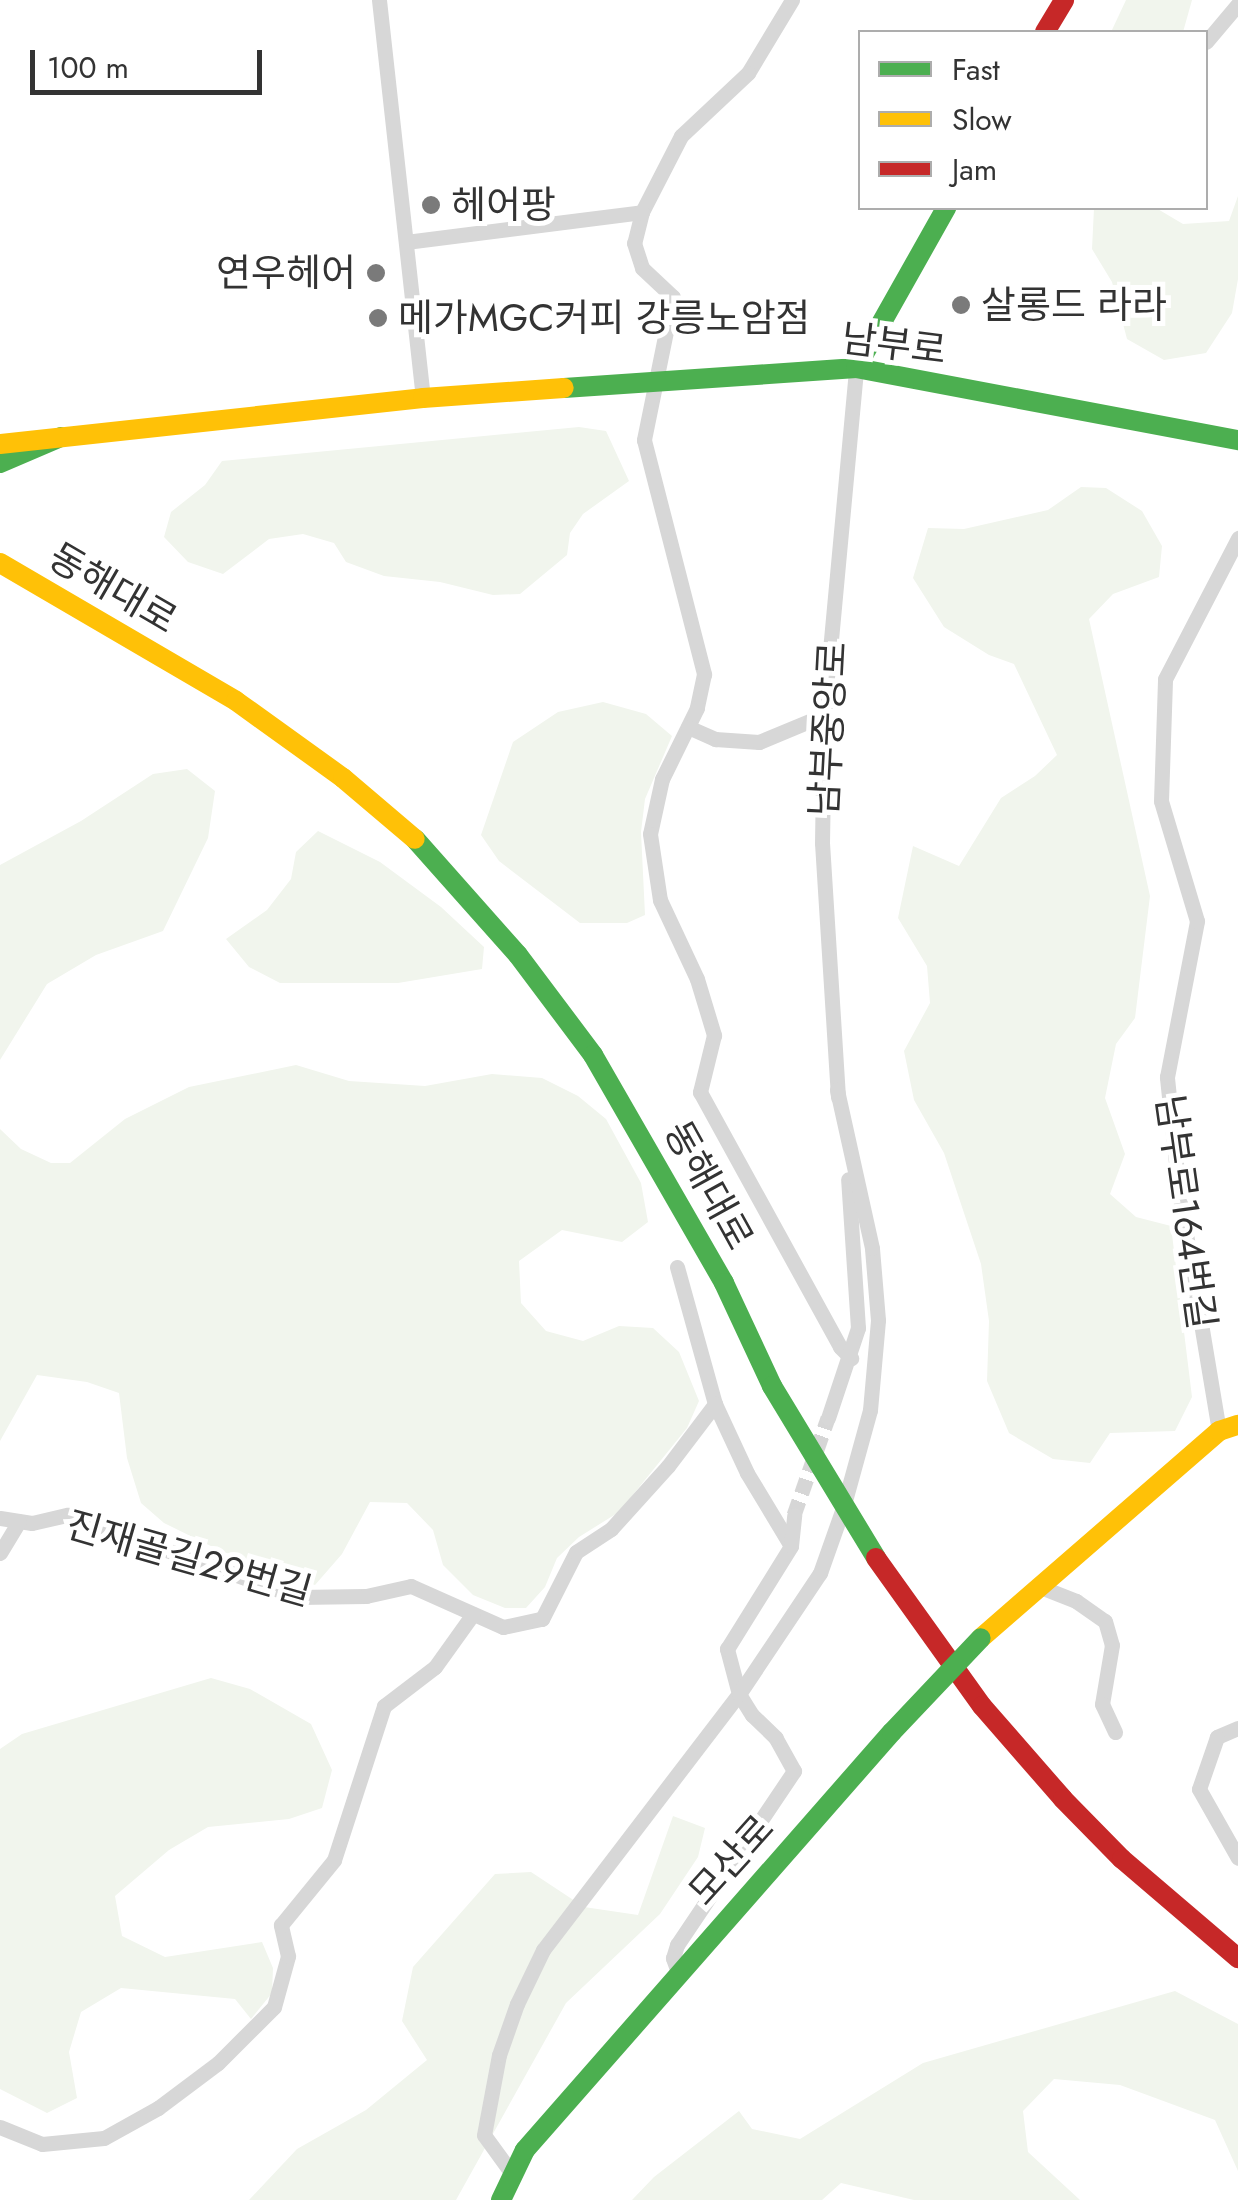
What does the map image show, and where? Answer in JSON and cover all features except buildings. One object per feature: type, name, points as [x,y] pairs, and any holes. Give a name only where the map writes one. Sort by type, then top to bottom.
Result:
[{"type":"street","points":[[792,0],[748,73],[682,136],[642,212],[634,243],[642,268],[673,296],[644,440],[704,674],[688,726],[662,779],[650,834],[660,900],[698,979],[714,1035],[700,1092],[851,1358]]},
{"type":"street","points":[[1046,30],[1064,0]]},
{"type":"street","points":[[375,3],[423,398]]},
{"type":"street","points":[[1208,40],[1238,4]]},
{"type":"street","points":[[856,368],[945,210]]},
{"type":"street","points":[[406,242],[642,212]]},
{"type":"street","name":"남부로","points":[[0,444],[423,398],[856,368],[1238,440]]},
{"type":"street","name":"남부중앙로","points":[[828,1418],[858,1328],[837,1090],[822,842],[824,715],[856,368]]},
{"type":"street","points":[[0,463],[60,437]]},
{"type":"street","name":"남부로164번길","points":[[1229,1428],[1180,1192],[1166,1077],[1197,922],[1162,800],[1162,783],[1164,679],[1238,538]]},
{"type":"street","points":[[0,549],[46,589]]},
{"type":"street","name":"동해대로","points":[[0,563],[236,701],[343,778],[430,852],[593,1055],[715,1267],[772,1386],[843,1508],[927,1634],[1063,1799],[1122,1859],[1238,1958]]},
{"type":"street","points":[[688,726],[715,739],[759,742],[824,715]]},
{"type":"street","name":"남부중앙로","points":[[513,2175],[484,2135],[499,2055],[517,2004],[543,1950],[739,1694],[820,1573],[843,1508],[870,1410],[878,1320],[872,1248],[837,1090]]},
{"type":"street","points":[[677,1267],[714,1404],[747,1472],[791,1546]]},
{"type":"street","name":"진재골길29번길","points":[[0,1518],[19,1521],[68,1516],[298,1597],[366,1596],[411,1586],[503,1626],[542,1619],[576,1552],[611,1529],[668,1466],[714,1404]]},
{"type":"street","name":"모산로","points":[[500,2200],[525,2150],[892,1732],[981,1638],[1038,1586],[1229,1428]]},
{"type":"street","points":[[678,1972],[674,1958],[677,1945],[794,1771],[776,1738],[752,1715],[739,1694],[727,1649],[791,1546],[794,1515]]},
{"type":"street","name":"진재골길29번길","points":[[0,1553],[19,1521]]},
{"type":"street","points":[[1038,1586],[1076,1601],[1105,1621],[1112,1645],[1102,1704],[1115,1732]]},
{"type":"street","points":[[0,2127],[42,2144],[104,2138],[158,2108],[218,2063],[274,2007],[288,1956],[281,1925],[334,1860],[384,1706],[434,1667],[473,1614]]},
{"type":"street","points":[[1238,1728],[1217,1737],[1199,1789],[1238,1858]]},
{"type":"shaded area","points":[[1126,0],[1192,0],[1184,30],[1112,30]]},
{"type":"shaded area","points":[[1238,196],[1238,279],[1232,313],[1206,353],[1164,360],[1127,339],[1112,282],[1092,249],[1094,210],[1159,210],[1183,224],[1229,221]]},
{"type":"shaded area","points":[[579,427],[606,431],[629,481],[583,514],[570,533],[567,555],[520,594],[493,595],[440,582],[384,576],[346,562],[334,543],[303,534],[269,539],[223,574],[188,562],[164,537],[171,512],[205,485],[222,461]]},
{"type":"shaded area","points":[[1081,487],[1106,488],[1142,511],[1162,546],[1159,577],[1113,594],[1089,619],[1150,896],[1135,1018],[1116,1044],[1105,1098],[1125,1154],[1110,1194],[1136,1217],[1171,1226],[1192,1397],[1175,1431],[1110,1433],[1090,1463],[1053,1459],[1009,1433],[987,1381],[989,1321],[981,1264],[944,1153],[914,1100],[904,1051],[930,1003],[927,966],[898,918],[913,846],[959,866],[1001,798],[1035,776],[1057,755],[1014,664],[989,655],[944,627],[913,578],[928,528],[964,529],[1048,510]]},
{"type":"shaded area","points":[[603,702],[646,714],[672,736],[645,799],[641,832],[645,915],[627,923],[580,923],[499,861],[481,835],[513,742],[558,712]]},
{"type":"shaded area","points":[[187,769],[215,791],[208,838],[163,931],[96,955],[47,984],[0,1060],[0,865],[81,821],[153,774]]},
{"type":"shaded area","points":[[318,831],[380,862],[441,907],[484,947],[482,969],[398,983],[280,983],[249,967],[226,939],[267,910],[291,879],[296,852]]},
{"type":"shaded area","points":[[296,1065],[349,1081],[425,1086],[492,1074],[542,1078],[578,1096],[606,1119],[641,1183],[648,1222],[622,1242],[562,1230],[519,1261],[521,1303],[546,1331],[583,1341],[619,1326],[653,1328],[679,1352],[699,1401],[687,1428],[619,1512],[579,1537],[557,1558],[545,1587],[526,1608],[505,1608],[473,1595],[443,1565],[433,1530],[407,1503],[370,1502],[342,1554],[315,1585],[221,1551],[164,1523],[141,1503],[127,1458],[119,1393],[87,1382],[37,1375],[0,1441],[0,1129],[21,1149],[51,1163],[70,1163],[125,1119],[189,1087]]},
{"type":"shaded area","points":[[211,1678],[250,1689],[311,1724],[332,1770],[322,1808],[289,1819],[208,1827],[169,1850],[115,1896],[122,1936],[165,1957],[262,1942],[273,1968],[272,1993],[251,2019],[235,1999],[121,1988],[81,2012],[69,2052],[77,2098],[47,2113],[0,2089],[0,1749],[22,1734]]},
{"type":"shaded area","points":[[673,1816],[705,1828],[698,1857],[660,1914],[566,2003],[456,2200],[249,2200],[297,2149],[366,2110],[427,2060],[402,2021],[413,1967],[495,1874],[531,1872],[584,1907],[638,1915]]},
{"type":"shaded area","points":[[1175,1991],[1238,2024],[1238,2171],[1215,2120],[1120,2085],[1054,2079],[1023,2111],[1028,2152],[1080,2200],[914,2200],[841,2183],[822,2200],[632,2200],[654,2177],[739,2111],[752,2129],[800,2139],[923,2063]]},
{"type":"tunnel","points":[[794,1515],[828,1418]]},
{"type":"traffic: fast","points":[[856,368],[945,210]]},
{"type":"traffic: fast","points":[[564,388],[856,368],[1238,440]]},
{"type":"traffic: fast","points":[[0,463],[61,437]]},
{"type":"traffic: fast","points":[[415,839],[518,955],[593,1055],[724,1283],[772,1386],[876,1558]]},
{"type":"traffic: fast","points":[[892,1732],[981,1638]]},
{"type":"traffic: fast","points":[[501,2200],[525,2150],[892,1732]]},
{"type":"traffic: slow","points":[[0,444],[423,398],[564,388]]},
{"type":"traffic: slow","points":[[0,563],[236,701],[343,778],[415,839]]},
{"type":"traffic: slow","points":[[981,1638],[1219,1431],[1238,1425]]},
{"type":"traffic: jam","points":[[1046,30],[1064,0]]},
{"type":"traffic: jam","points":[[876,1558],[982,1706],[1063,1799],[1122,1859],[1238,1958]]},
{"type":"place","name":"헤어팡","points":[[431,205]]},
{"type":"place","name":"연우헤어","points":[[376,273]]},
{"type":"place","name":"살롱드 라라","points":[[961,305]]},
{"type":"place","name":"메가MGC커피 강릉노암점","points":[[378,318]]}]
